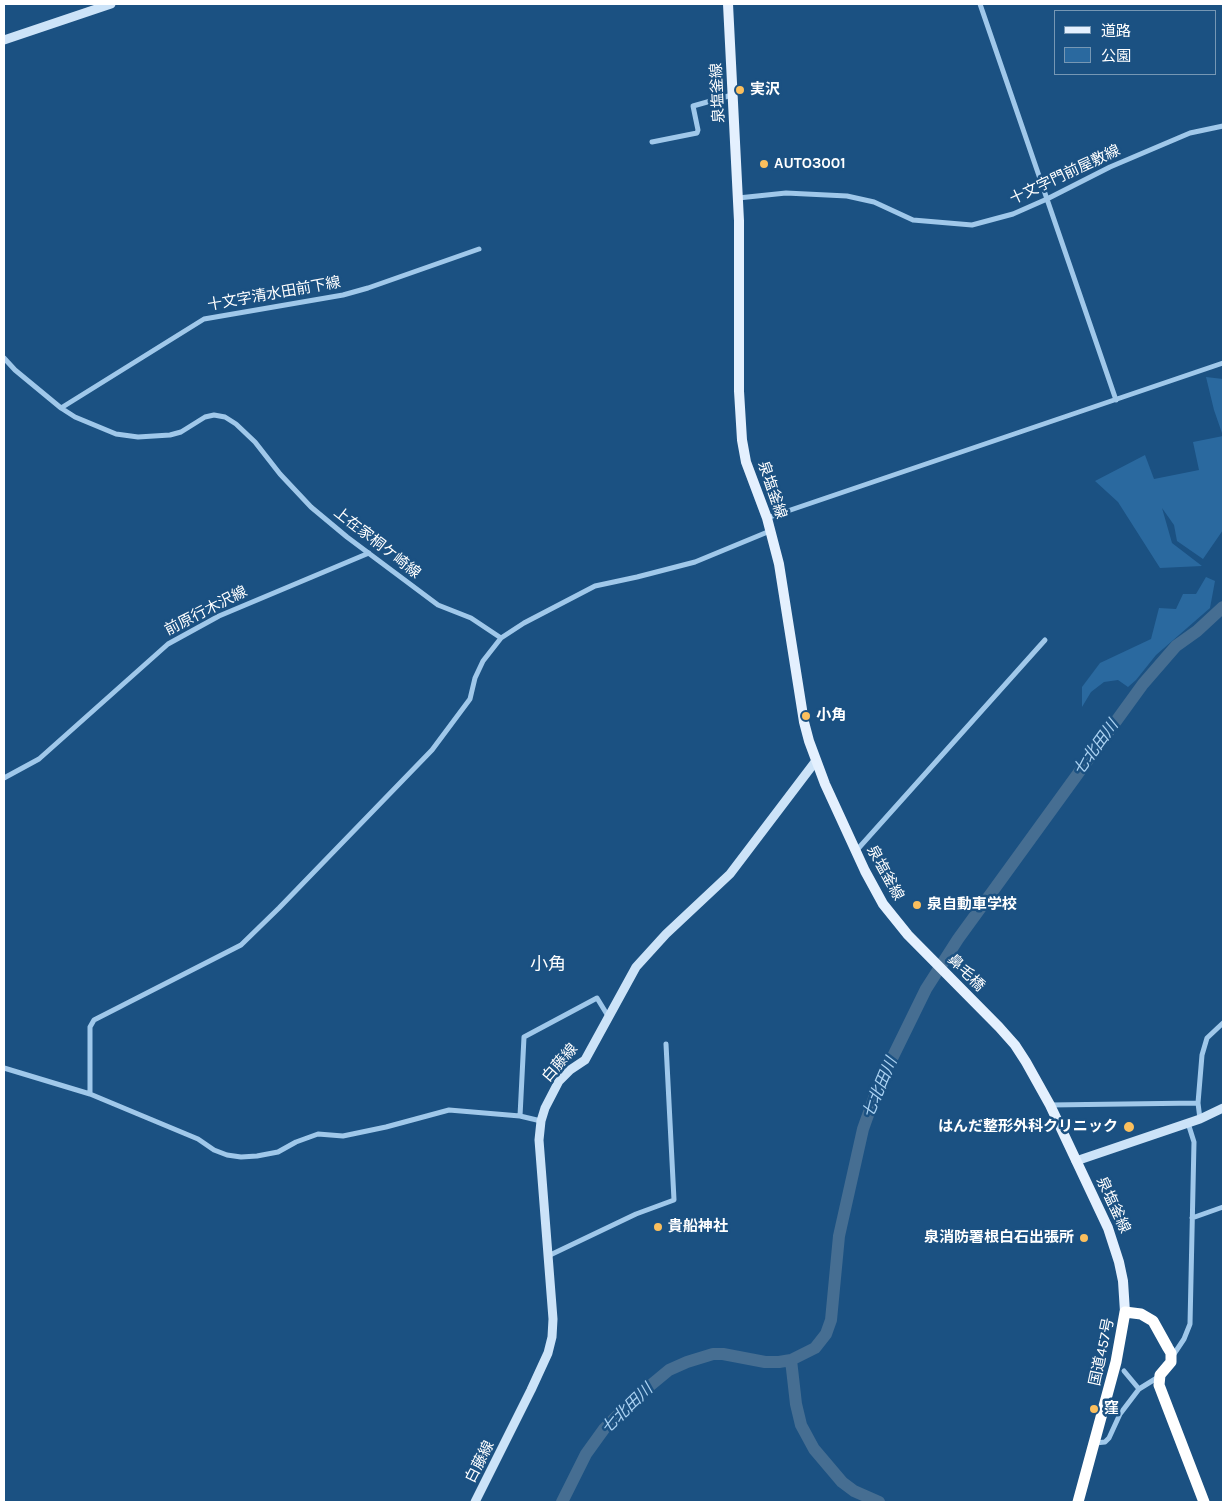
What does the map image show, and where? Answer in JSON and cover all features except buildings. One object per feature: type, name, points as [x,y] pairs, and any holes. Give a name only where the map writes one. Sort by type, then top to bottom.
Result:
[{"type":"highway","name":"国道457号","points":[[1078,1502],[1116,1362],[1125,1312],[1141,1314],[1153,1321],[1168,1348],[1171,1358]]},
{"type":"highway","points":[[1171,1358],[1171,1362],[1160,1375],[1159,1385],[1204,1502]]},
{"type":"main road","name":"泉塩釜線","points":[[728,4],[738,198],[739,391],[741,433],[746,462],[771,531],[780,564],[804,722],[815,762],[856,852],[883,904],[924,952]]},
{"type":"main road","name":"鼻毛橋","points":[[924,952],[987,1016]]},
{"type":"main road","name":"泉塩釜線","points":[[987,1016],[1022,1056],[1050,1105],[1114,1244],[1123,1281],[1125,1312]]},
{"type":"street","points":[[4,40],[111,4]]},
{"type":"street","points":[[980,4],[1116,400]]},
{"type":"street","points":[[652,142],[697,133],[693,106],[733,95]]},
{"type":"street","name":"十文字門前屋敷線","points":[[738,198],[786,193],[848,196],[874,202],[913,220],[972,225],[1013,214],[1110,167],[1190,133],[1223,126]]},
{"type":"street","name":"十文字清水田前下線","points":[[61,408],[204,319],[343,295],[480,249]]},
{"type":"street","name":"上在家桐ケ崎線","points":[[4,358],[15,370],[61,408],[75,417],[116,434],[138,437],[170,435],[181,432],[205,417],[214,415],[225,417],[236,424],[255,442],[280,474],[312,507],[369,553],[438,605],[471,618],[501,638]]},
{"type":"street","points":[[766,518],[1223,363]]},
{"type":"street","points":[[90,1094],[90,1027],[94,1020],[241,945],[432,750],[470,699],[483,661],[501,638],[524,623],[594,586],[695,562],[771,531]]},
{"type":"street","name":"前原行木沢線","points":[[4,778],[39,759],[168,644],[219,616],[369,553]]},
{"type":"street","points":[[856,852],[1046,640]]},
{"type":"street","name":"白藤線","points":[[475,1502],[548,1353],[552,1337],[553,1319],[539,1140],[541,1121],[551,1095],[559,1081],[570,1070],[585,1060],[608,1016],[643,957],[730,874],[815,762]]},
{"type":"street","points":[[520,1116],[524,1037],[597,998],[608,1016]]},
{"type":"street","points":[[1200,1119],[1198,1103],[1202,1055],[1207,1038],[1223,1023]]},
{"type":"street","points":[[548,1256],[636,1214],[674,1200],[666,1044]]},
{"type":"street","points":[[4,1068],[90,1094],[198,1138],[214,1150],[227,1155],[241,1157],[278,1152],[296,1142],[318,1134],[343,1136],[386,1127],[449,1110],[520,1116],[541,1121]]},
{"type":"street","points":[[1050,1105],[1198,1103]]},
{"type":"street","points":[[1076,1161],[1200,1119],[1223,1108]]},
{"type":"street","points":[[1171,1358],[1184,1339],[1190,1324],[1194,1142],[1188,1123]]},
{"type":"street","points":[[1192,1218],[1223,1207]]},
{"type":"street","points":[[1124,1370],[1139,1389]]},
{"type":"street","points":[[1095,1443],[1105,1442],[1109,1438],[1120,1414],[1139,1389],[1160,1375]]},
{"type":"green space","points":[[1206,377],[1223,379],[1223,436],[1214,410]]},
{"type":"green space","points":[[1223,436],[1223,530],[1203,559],[1177,541],[1174,525],[1162,508],[1172,543],[1202,566],[1160,568],[1118,502],[1095,481],[1145,455],[1154,479],[1199,470],[1193,442]]},
{"type":"green space","points":[[1206,577],[1215,581],[1210,608],[1156,655],[1128,687],[1118,680],[1104,682],[1091,692],[1082,707],[1082,687],[1100,663],[1151,639],[1159,608],[1176,609],[1183,594],[1196,594]]},
{"type":"waterway","name":"七北田川","points":[[562,1502],[586,1454],[604,1429],[634,1399],[669,1370],[713,1354],[723,1354],[765,1362],[791,1360],[815,1348],[826,1334],[831,1320],[839,1236],[863,1129],[878,1087],[926,989],[958,939],[1143,684],[1176,646],[1197,631],[1223,607]]},
{"type":"waterway","points":[[791,1360],[796,1404],[801,1425],[814,1449],[842,1482],[854,1491],[879,1502]]},
{"type":"place","name":"実沢","points":[[740,90]]},
{"type":"place","name":"AUTO3001","points":[[764,164]]},
{"type":"place","name":"小角","points":[[806,716]]},
{"type":"place","name":"泉自動車学校","points":[[917,905]]},
{"type":"place","name":"はんだ整形外科クリニック","points":[[1129,1127]]},
{"type":"place","name":"貴船神社","points":[[658,1227]]},
{"type":"place","name":"泉消防署根白石出張所","points":[[1084,1238]]},
{"type":"place","name":"窪","points":[[1094,1409]]},
{"type":"district","name":"小角","points":[[548,965]]}]
